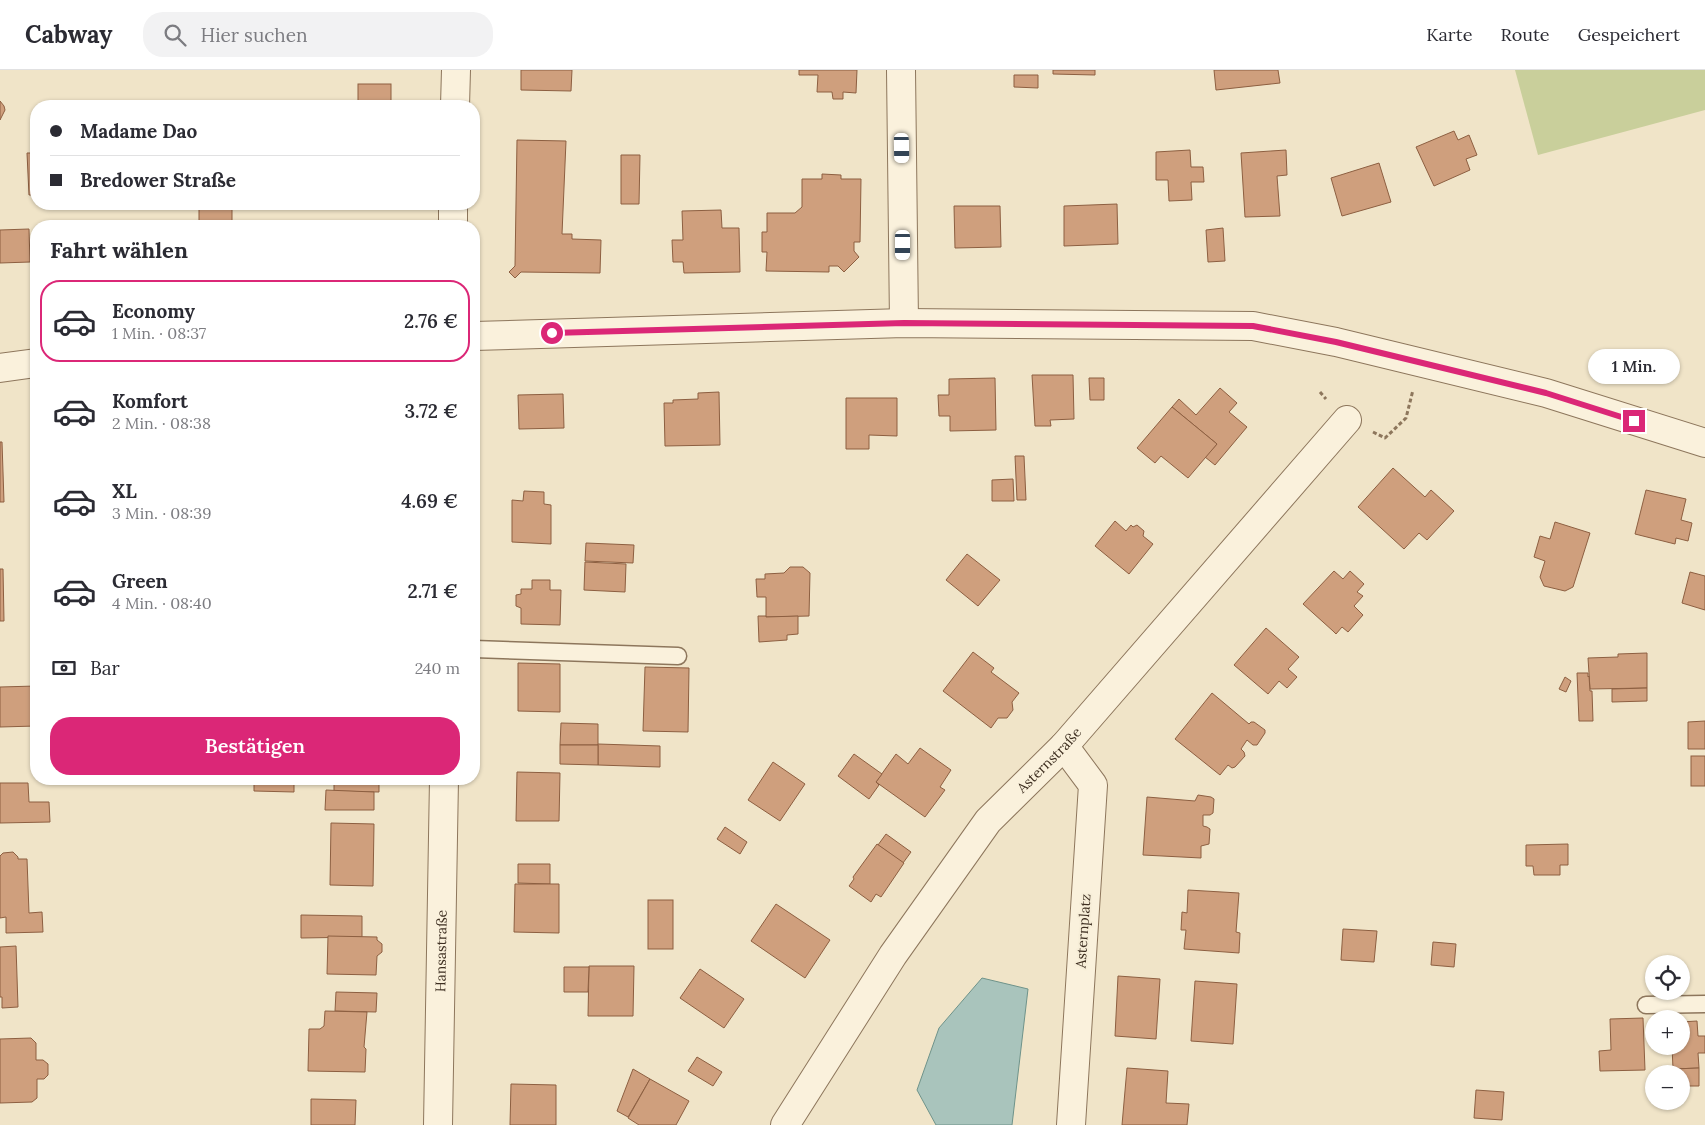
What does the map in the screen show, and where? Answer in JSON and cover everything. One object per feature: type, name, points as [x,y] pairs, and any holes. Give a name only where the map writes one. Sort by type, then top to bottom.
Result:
[{"type":"street","points":[[455,100],[456,70]]},
{"type":"street","points":[[901,70],[904,323]]},
{"type":"street","points":[[480,336],[904,323],[1253,326],[1336,342],[1419,364],[1546,393],[1705,443]]},
{"type":"street","points":[[0,368],[30,364]]},
{"type":"street","name":"Asternstraße","points":[[785,1125],[893,955],[988,821],[1064,746],[1347,420]]},
{"type":"street","name":"Asternplatz","points":[[1064,746],[1093,785],[1071,1125]]},
{"type":"street","name":"Hansastraße","points":[[438,1125],[444,785]]},
{"type":"lane","points":[[480,649],[678,656]]},
{"type":"lane","points":[[1646,1005],[1705,1004]]},
{"type":"path","points":[[1320,392],[1347,420],[1385,438],[1406,418],[1419,364]]},
{"type":"green space","points":[[1515,70],[1705,70],[1705,110],[1538,155]]},
{"type":"water","points":[[982,978],[1028,989],[1012,1125],[936,1125],[917,1090],[939,1028]]},
{"type":"building","points":[[521,70],[572,70],[571,91],[521,90]]},
{"type":"building","points":[[799,70],[857,70],[856,93],[843,92],[843,99],[833,99],[832,92],[817,92],[818,75],[799,75]]},
{"type":"building","points":[[1053,70],[1095,70],[1095,75],[1053,74]]},
{"type":"building","points":[[1214,70],[1278,70],[1280,83],[1216,90]]},
{"type":"building","points":[[1014,75],[1038,75],[1038,88],[1014,87]]},
{"type":"building","points":[[358,84],[391,84],[391,100],[358,100]]},
{"type":"building","points":[[0,101],[5,110],[0,120]]},
{"type":"building","points":[[1454,131],[1458,140],[1469,135],[1477,155],[1466,159],[1470,170],[1434,186],[1416,147]]},
{"type":"building","points":[[517,140],[566,141],[562,234],[572,234],[572,239],[601,240],[600,273],[521,272],[515,278],[509,272],[515,266]]},
{"type":"building","points":[[1190,150],[1191,167],[1203,167],[1204,182],[1191,182],[1192,200],[1169,201],[1168,180],[1156,180],[1156,152]]},
{"type":"building","points":[[1286,150],[1287,175],[1277,176],[1280,216],[1245,217],[1241,153]]},
{"type":"building","points":[[27,153],[30,153],[29,195]]},
{"type":"building","points":[[621,155],[640,155],[639,204],[621,204]]},
{"type":"building","points":[[1379,163],[1391,202],[1342,216],[1331,178]]},
{"type":"building","points":[[822,174],[841,175],[841,179],[861,179],[860,242],[854,242],[854,251],[859,257],[844,272],[838,266],[829,266],[829,272],[766,271],[767,252],[762,252],[762,232],[767,232],[767,213],[795,213],[802,207],[802,179],[822,179]]},
{"type":"building","points":[[1117,204],[1118,244],[1064,246],[1064,206]]},
{"type":"building","points":[[954,206],[1000,206],[1001,247],[955,248]]},
{"type":"building","points":[[199,210],[232,210],[232,220],[199,220]]},
{"type":"building","points":[[721,210],[722,228],[739,228],[740,272],[684,273],[683,262],[673,262],[672,240],[683,240],[682,211]]},
{"type":"building","points":[[1223,228],[1225,261],[1208,262],[1206,230]]},
{"type":"building","points":[[29,229],[30,262],[0,263],[0,230]]},
{"type":"building","points":[[1032,375],[1073,375],[1074,419],[1050,420],[1051,426],[1035,426]]},
{"type":"building","points":[[995,378],[996,430],[950,431],[950,416],[939,416],[938,395],[949,395],[949,379]]},
{"type":"building","points":[[1089,378],[1104,378],[1104,400],[1090,400]]},
{"type":"building","points":[[1220,388],[1237,403],[1229,412],[1247,427],[1215,465],[1205,457],[1217,444],[1172,407],[1179,399],[1196,415]]},
{"type":"building","points":[[719,392],[720,445],[665,446],[664,403],[673,403],[673,400],[698,399],[698,393]]},
{"type":"building","points":[[563,394],[564,428],[519,429],[518,395]]},
{"type":"building","points":[[846,398],[897,398],[897,436],[869,435],[869,449],[846,449]]},
{"type":"building","points":[[1172,407],[1217,444],[1188,478],[1161,456],[1155,463],[1137,448]]},
{"type":"building","points":[[0,442],[2,442],[4,502],[0,502]]},
{"type":"building","points":[[1015,456],[1024,456],[1026,500],[1017,500]]},
{"type":"building","points":[[1393,468],[1425,497],[1431,490],[1454,511],[1427,540],[1419,533],[1404,549],[1358,507]]},
{"type":"building","points":[[1013,479],[1014,501],[992,501],[992,480]]},
{"type":"building","points":[[1646,490],[1686,499],[1681,520],[1692,523],[1688,541],[1676,538],[1675,544],[1635,534]]},
{"type":"building","points":[[524,491],[544,492],[544,504],[551,505],[551,544],[512,542],[512,500],[523,501]]},
{"type":"building","points":[[1115,521],[1126,531],[1131,525],[1133,527],[1137,525],[1144,531],[1143,536],[1153,544],[1129,574],[1095,546]]},
{"type":"building","points":[[1555,522],[1590,533],[1573,587],[1565,591],[1544,586],[1540,577],[1545,561],[1534,557],[1540,536],[1550,539]]},
{"type":"building","points":[[586,543],[634,545],[633,563],[585,561]]},
{"type":"building","points":[[967,554],[1000,580],[978,606],[946,580]]},
{"type":"building","points":[[585,562],[626,564],[625,592],[584,590]]},
{"type":"building","points":[[790,567],[803,567],[810,573],[809,616],[766,617],[766,597],[757,597],[756,579],[765,579],[765,574],[784,573]]},
{"type":"building","points":[[0,569],[3,569],[4,621],[0,621]]},
{"type":"building","points":[[1334,571],[1343,579],[1350,571],[1364,584],[1357,592],[1363,596],[1354,606],[1363,615],[1348,632],[1342,627],[1336,634],[1303,604]]},
{"type":"building","points":[[1690,572],[1705,576],[1705,610],[1682,603]]},
{"type":"building","points":[[532,580],[550,580],[550,590],[561,590],[560,625],[521,624],[521,608],[516,606],[516,595],[521,594],[521,589],[532,589]]},
{"type":"building","points":[[758,616],[798,616],[798,634],[787,635],[787,640],[759,642]]},
{"type":"building","points":[[1266,628],[1299,657],[1288,669],[1297,677],[1287,688],[1279,681],[1268,694],[1234,665]]},
{"type":"building","points":[[973,652],[994,668],[991,672],[1019,693],[1012,702],[1013,710],[1007,718],[998,718],[991,728],[943,691]]},
{"type":"building","points":[[1647,653],[1647,688],[1590,689],[1588,658],[1618,657],[1618,654]]},
{"type":"building","points":[[518,663],[560,664],[560,712],[518,711]]},
{"type":"building","points":[[645,667],[689,668],[688,732],[643,731]]},
{"type":"building","points":[[1577,673],[1588,673],[1589,676],[1590,691],[1592,691],[1593,721],[1579,721]]},
{"type":"building","points":[[1565,677],[1571,681],[1566,692],[1559,689]]},
{"type":"building","points":[[30,686],[30,726],[0,727],[0,687]]},
{"type":"building","points":[[1647,688],[1647,701],[1612,702],[1612,689]]},
{"type":"building","points":[[1212,693],[1249,724],[1254,722],[1265,730],[1257,745],[1253,745],[1247,740],[1241,749],[1245,756],[1235,767],[1232,768],[1228,765],[1220,775],[1175,739]]},
{"type":"building","points":[[1705,721],[1705,749],[1688,749],[1688,722]]},
{"type":"building","points":[[561,723],[598,724],[598,745],[560,745]]},
{"type":"building","points":[[598,744],[660,746],[660,767],[598,765]]},
{"type":"building","points":[[560,745],[598,745],[598,765],[560,764]]},
{"type":"building","points":[[920,748],[951,770],[940,787],[945,790],[925,817],[876,782],[896,754],[908,764]]},
{"type":"building","points":[[854,754],[882,774],[876,782],[879,785],[869,799],[838,776]]},
{"type":"building","points":[[1691,756],[1705,756],[1705,786],[1691,786]]},
{"type":"building","points":[[773,762],[805,784],[780,821],[748,800]]},
{"type":"building","points":[[517,772],[560,773],[559,821],[516,821]]},
{"type":"building","points":[[0,783],[28,783],[29,802],[49,802],[50,822],[0,823]]},
{"type":"building","points":[[254,785],[294,785],[294,792],[254,791]]},
{"type":"building","points":[[334,785],[379,785],[379,792],[334,791]]},
{"type":"building","points":[[326,790],[374,792],[374,810],[325,810]]},
{"type":"building","points":[[1198,795],[1214,799],[1213,813],[1203,815],[1203,826],[1210,829],[1209,844],[1201,846],[1201,858],[1143,855],[1147,797],[1195,801]]},
{"type":"building","points":[[331,823],[374,824],[373,886],[330,885]]},
{"type":"building","points":[[725,827],[747,842],[740,854],[717,839]]},
{"type":"building","points":[[886,834],[911,852],[903,863],[878,845]]},
{"type":"building","points":[[877,844],[904,863],[881,897],[876,894],[871,902],[849,886],[854,879],[853,877]]},
{"type":"building","points":[[1568,844],[1568,865],[1560,865],[1560,875],[1534,875],[1533,866],[1526,866],[1526,845]]},
{"type":"building","points":[[13,852],[18,859],[27,859],[29,913],[42,912],[43,932],[6,933],[6,917],[0,918],[0,856],[3,853]]},
{"type":"building","points":[[518,864],[550,864],[550,884],[518,883]]},
{"type":"building","points":[[515,884],[559,884],[559,933],[514,932]]},
{"type":"building","points":[[1188,890],[1239,893],[1236,932],[1240,933],[1239,953],[1184,949],[1186,930],[1181,930],[1182,912],[1187,913]]},
{"type":"building","points":[[648,900],[673,900],[673,949],[648,949]]},
{"type":"building","points":[[776,904],[830,940],[805,978],[751,941]]},
{"type":"building","points":[[301,915],[362,916],[362,937],[301,938]]},
{"type":"building","points":[[1343,929],[1377,931],[1374,962],[1341,960]]},
{"type":"building","points":[[328,936],[377,937],[377,940],[382,944],[382,952],[377,956],[376,975],[327,974]]},
{"type":"building","points":[[1433,942],[1456,944],[1454,967],[1431,965]]},
{"type":"building","points":[[16,946],[18,1007],[2,1008],[2,997],[0,997],[0,947]]},
{"type":"building","points":[[589,966],[634,966],[633,1016],[588,1016]]},
{"type":"building","points":[[564,967],[589,967],[588,992],[564,992]]},
{"type":"building","points":[[700,969],[744,999],[724,1028],[680,998]]},
{"type":"building","points":[[1118,976],[1160,979],[1156,1039],[1115,1036]]},
{"type":"building","points":[[1195,981],[1237,984],[1233,1044],[1191,1041]]},
{"type":"building","points":[[336,992],[377,993],[376,1012],[335,1011]]},
{"type":"building","points":[[325,1011],[367,1012],[364,1047],[366,1049],[365,1072],[308,1071],[309,1029],[320,1029],[324,1026]]},
{"type":"building","points":[[1643,1018],[1645,1070],[1600,1071],[1599,1051],[1611,1050],[1610,1019]]},
{"type":"building","points":[[1690,1021],[1697,1021],[1698,1036],[1705,1036],[1705,1053],[1698,1053],[1699,1068],[1690,1068],[1690,1065],[1673,1065],[1672,1055],[1690,1055]]},
{"type":"building","points":[[31,1038],[36,1043],[36,1060],[43,1060],[48,1064],[48,1075],[44,1079],[37,1079],[37,1098],[32,1102],[0,1103],[0,1039]]},
{"type":"building","points":[[697,1057],[722,1072],[713,1086],[688,1071]]},
{"type":"building","points":[[1127,1068],[1168,1071],[1166,1103],[1189,1104],[1187,1125],[1122,1125]]},
{"type":"building","points":[[1690,1068],[1699,1068],[1699,1086],[1690,1086]]},
{"type":"building","points":[[633,1069],[650,1079],[628,1117],[617,1111]]},
{"type":"building","points":[[650,1079],[689,1101],[676,1125],[639,1125],[628,1118]]},
{"type":"building","points":[[511,1084],[556,1085],[556,1125],[510,1125]]},
{"type":"building","points":[[1476,1090],[1504,1092],[1502,1120],[1474,1118]]},
{"type":"building","points":[[311,1099],[356,1100],[355,1125],[311,1125]]},
{"type":"route","points":[[552,333],[904,323],[1253,326],[1336,342],[1419,364],[1546,393],[1634,421]]}]
